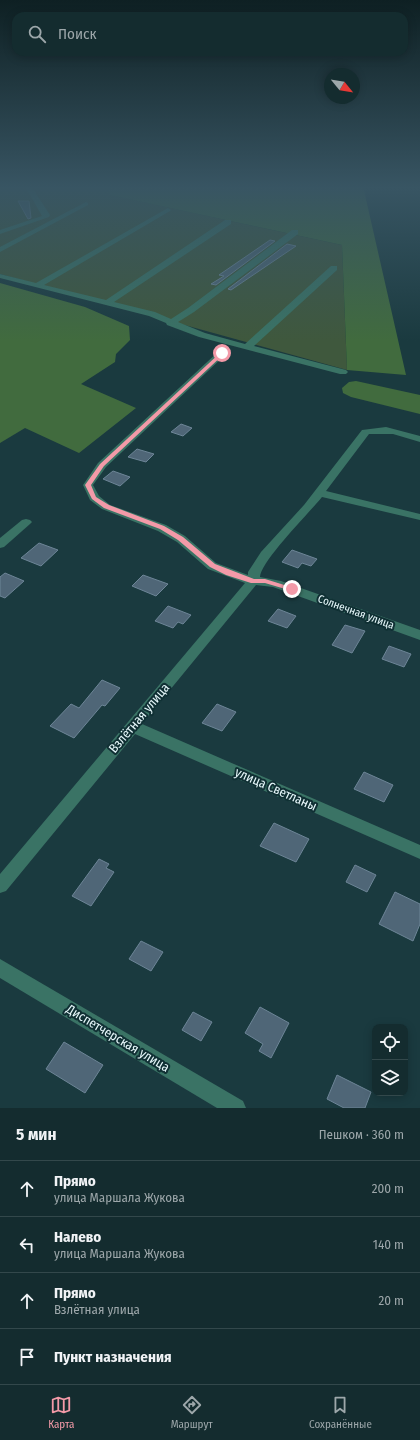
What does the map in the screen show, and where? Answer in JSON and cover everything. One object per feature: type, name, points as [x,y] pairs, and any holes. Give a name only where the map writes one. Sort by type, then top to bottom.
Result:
[{"type":"street","points":[[0,250],[23,238]]},
{"type":"street","points":[[38,285],[120,238]]},
{"type":"street","points":[[107,303],[205,238]]},
{"type":"street","points":[[170,323],[191,310],[287,238]]},
{"type":"street","points":[[247,347],[334,268]]},
{"type":"street","points":[[0,276],[152,314],[170,323],[202,335],[343,372]]},
{"type":"street","points":[[222,353],[102,465],[88,485],[94,498],[106,507],[162,528],[180,539],[212,566],[253,581]]},
{"type":"street","name":"Взлётная улица","points":[[0,886],[253,581],[254,572],[262,560],[319,493],[366,432],[383,430],[420,439]]},
{"type":"street","points":[[319,493],[420,517]]},
{"type":"street","points":[[0,544],[26,522]]},
{"type":"street","name":"Солнечная улица","points":[[253,581],[265,581],[292,589],[420,635]]},
{"type":"street","name":"улица Светланы","points":[[132,726],[420,852]]},
{"type":"street","name":"Диспетчерская улица","points":[[0,968],[236,1108]]},
{"type":"green space","points":[[0,238],[308,238],[342,245],[347,370],[0,274]]},
{"type":"green space","points":[[308,238],[375,238],[406,375],[347,370],[342,245]]},
{"type":"green space","points":[[0,283],[85,307],[129,326],[130,340],[116,354],[115,362],[81,384],[136,408],[79,453],[25,428],[0,443]]},
{"type":"green space","points":[[356,381],[420,395],[420,414],[351,397],[343,393],[342,388],[349,382]]},
{"type":"building","points":[[270,240],[275,241],[216,285],[211,284],[224,276],[219,275]]},
{"type":"building","points":[[287,244],[296,246],[231,290],[228,289]]},
{"type":"building","points":[[181,424],[192,428],[183,436],[171,432]]},
{"type":"building","points":[[137,449],[154,454],[146,462],[128,457]]},
{"type":"building","points":[[113,471],[130,477],[120,486],[103,479]]},
{"type":"building","points":[[39,543],[58,550],[41,566],[21,558]]},
{"type":"building","points":[[292,550],[317,559],[311,566],[302,563],[298,568],[282,562]]},
{"type":"building","points":[[5,573],[24,581],[5,598],[0,596],[0,577]]},
{"type":"building","points":[[143,575],[168,584],[156,596],[132,586]]},
{"type":"building","points":[[168,606],[191,615],[183,624],[178,622],[173,628],[155,621]]},
{"type":"building","points":[[278,609],[296,616],[287,628],[268,621]]},
{"type":"building","points":[[345,625],[365,631],[352,653],[332,645]]},
{"type":"building","points":[[389,646],[411,654],[404,667],[382,659]]},
{"type":"building","points":[[102,680],[120,688],[105,706],[102,705],[74,738],[50,726],[71,704],[79,708]]},
{"type":"building","points":[[217,704],[236,712],[222,731],[202,723]]},
{"type":"building","points":[[364,772],[393,785],[384,802],[354,789]]},
{"type":"building","points":[[274,823],[309,839],[296,862],[260,846]]},
{"type":"building","points":[[99,859],[109,864],[106,868],[114,872],[91,906],[72,896]]},
{"type":"building","points":[[355,865],[376,875],[367,892],[346,882]]},
{"type":"building","points":[[395,892],[420,904],[420,924],[413,941],[379,924]]},
{"type":"building","points":[[141,941],[163,952],[151,971],[129,959]]},
{"type":"building","points":[[260,1007],[289,1023],[271,1058],[259,1051],[263,1044],[245,1033]]},
{"type":"building","points":[[193,1012],[212,1022],[201,1041],[182,1030]]},
{"type":"building","points":[[64,1042],[103,1065],[85,1093],[46,1069]]},
{"type":"building","points":[[337,1075],[371,1092],[365,1108],[344,1108],[327,1099]]},
{"type":"route","points":[[222,353],[102,465],[88,485],[94,498],[106,507],[162,528],[180,539],[212,566],[253,581],[265,581],[292,589]]}]
